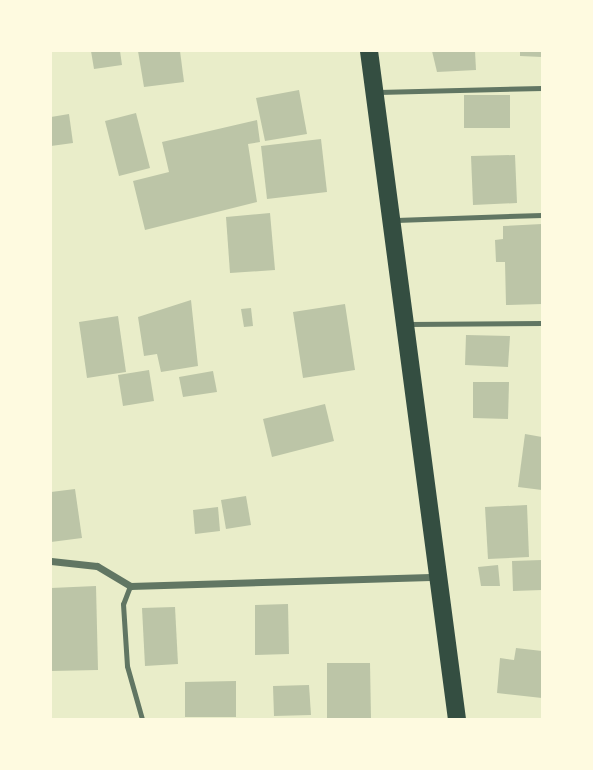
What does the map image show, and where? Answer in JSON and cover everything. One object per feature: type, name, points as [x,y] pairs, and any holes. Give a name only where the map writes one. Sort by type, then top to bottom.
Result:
[{"type":"main road","points":[[369,51],[457,719]]},
{"type":"street","points":[[51,561],[97,566],[130,586],[439,577]]},
{"type":"lane","points":[[375,92],[542,88]]},
{"type":"lane","points":[[393,220],[542,215]]},
{"type":"lane","points":[[406,324],[542,323]]},
{"type":"lane","points":[[130,586],[123,604],[127,666],[142,719]]},
{"type":"building","points":[[91,51],[120,51],[122,65],[94,69]]},
{"type":"building","points":[[138,51],[180,51],[184,82],[144,87]]},
{"type":"building","points":[[432,51],[475,51],[476,70],[437,72]]},
{"type":"building","points":[[520,51],[542,51],[542,57],[520,56]]},
{"type":"building","points":[[299,90],[307,134],[265,141],[256,98]]},
{"type":"building","points":[[464,95],[510,95],[510,128],[464,128]]},
{"type":"building","points":[[136,113],[150,168],[119,176],[105,121]]},
{"type":"building","points":[[69,114],[73,143],[51,146],[51,117]]},
{"type":"building","points":[[257,120],[260,142],[248,144],[257,202],[145,230],[133,181],[169,172],[162,142]]},
{"type":"building","points":[[321,139],[327,192],[267,199],[261,146]]},
{"type":"building","points":[[515,155],[517,203],[473,205],[471,156]]},
{"type":"building","points":[[270,213],[275,270],[230,273],[226,217]]},
{"type":"building","points":[[542,224],[542,304],[506,305],[505,262],[496,262],[495,240],[503,239],[503,226]]},
{"type":"building","points":[[191,300],[198,366],[161,372],[157,354],[144,356],[138,317]]},
{"type":"building","points":[[345,304],[355,370],[303,378],[293,312]]},
{"type":"building","points":[[251,308],[253,326],[244,327],[241,309]]},
{"type":"building","points":[[118,316],[126,372],[87,378],[79,322]]},
{"type":"building","points":[[466,335],[510,336],[508,367],[465,365]]},
{"type":"building","points":[[149,370],[154,401],[123,406],[118,375]]},
{"type":"building","points":[[213,371],[217,392],[183,397],[179,377]]},
{"type":"building","points":[[473,382],[509,382],[508,419],[473,418]]},
{"type":"building","points":[[325,404],[334,441],[272,457],[263,419]]},
{"type":"building","points":[[525,434],[542,437],[542,490],[518,487]]},
{"type":"building","points":[[75,489],[82,538],[51,542],[51,492]]},
{"type":"building","points":[[246,496],[251,525],[226,529],[221,500]]},
{"type":"building","points":[[527,505],[529,557],[488,559],[485,507]]},
{"type":"building","points":[[218,507],[220,531],[195,534],[193,510]]},
{"type":"building","points":[[542,560],[542,590],[513,591],[512,561]]},
{"type":"building","points":[[498,565],[500,586],[481,586],[478,567]]},
{"type":"building","points":[[96,586],[98,670],[51,671],[51,588]]},
{"type":"building","points":[[288,604],[289,654],[255,655],[255,605]]},
{"type":"building","points":[[175,607],[178,664],[145,666],[142,608]]},
{"type":"building","points":[[516,648],[542,651],[542,698],[497,693],[500,658],[514,660]]},
{"type":"building","points":[[327,663],[370,663],[371,719],[327,719]]},
{"type":"building","points":[[236,681],[236,717],[185,717],[185,682]]},
{"type":"building","points":[[309,685],[311,715],[274,716],[273,686]]}]
